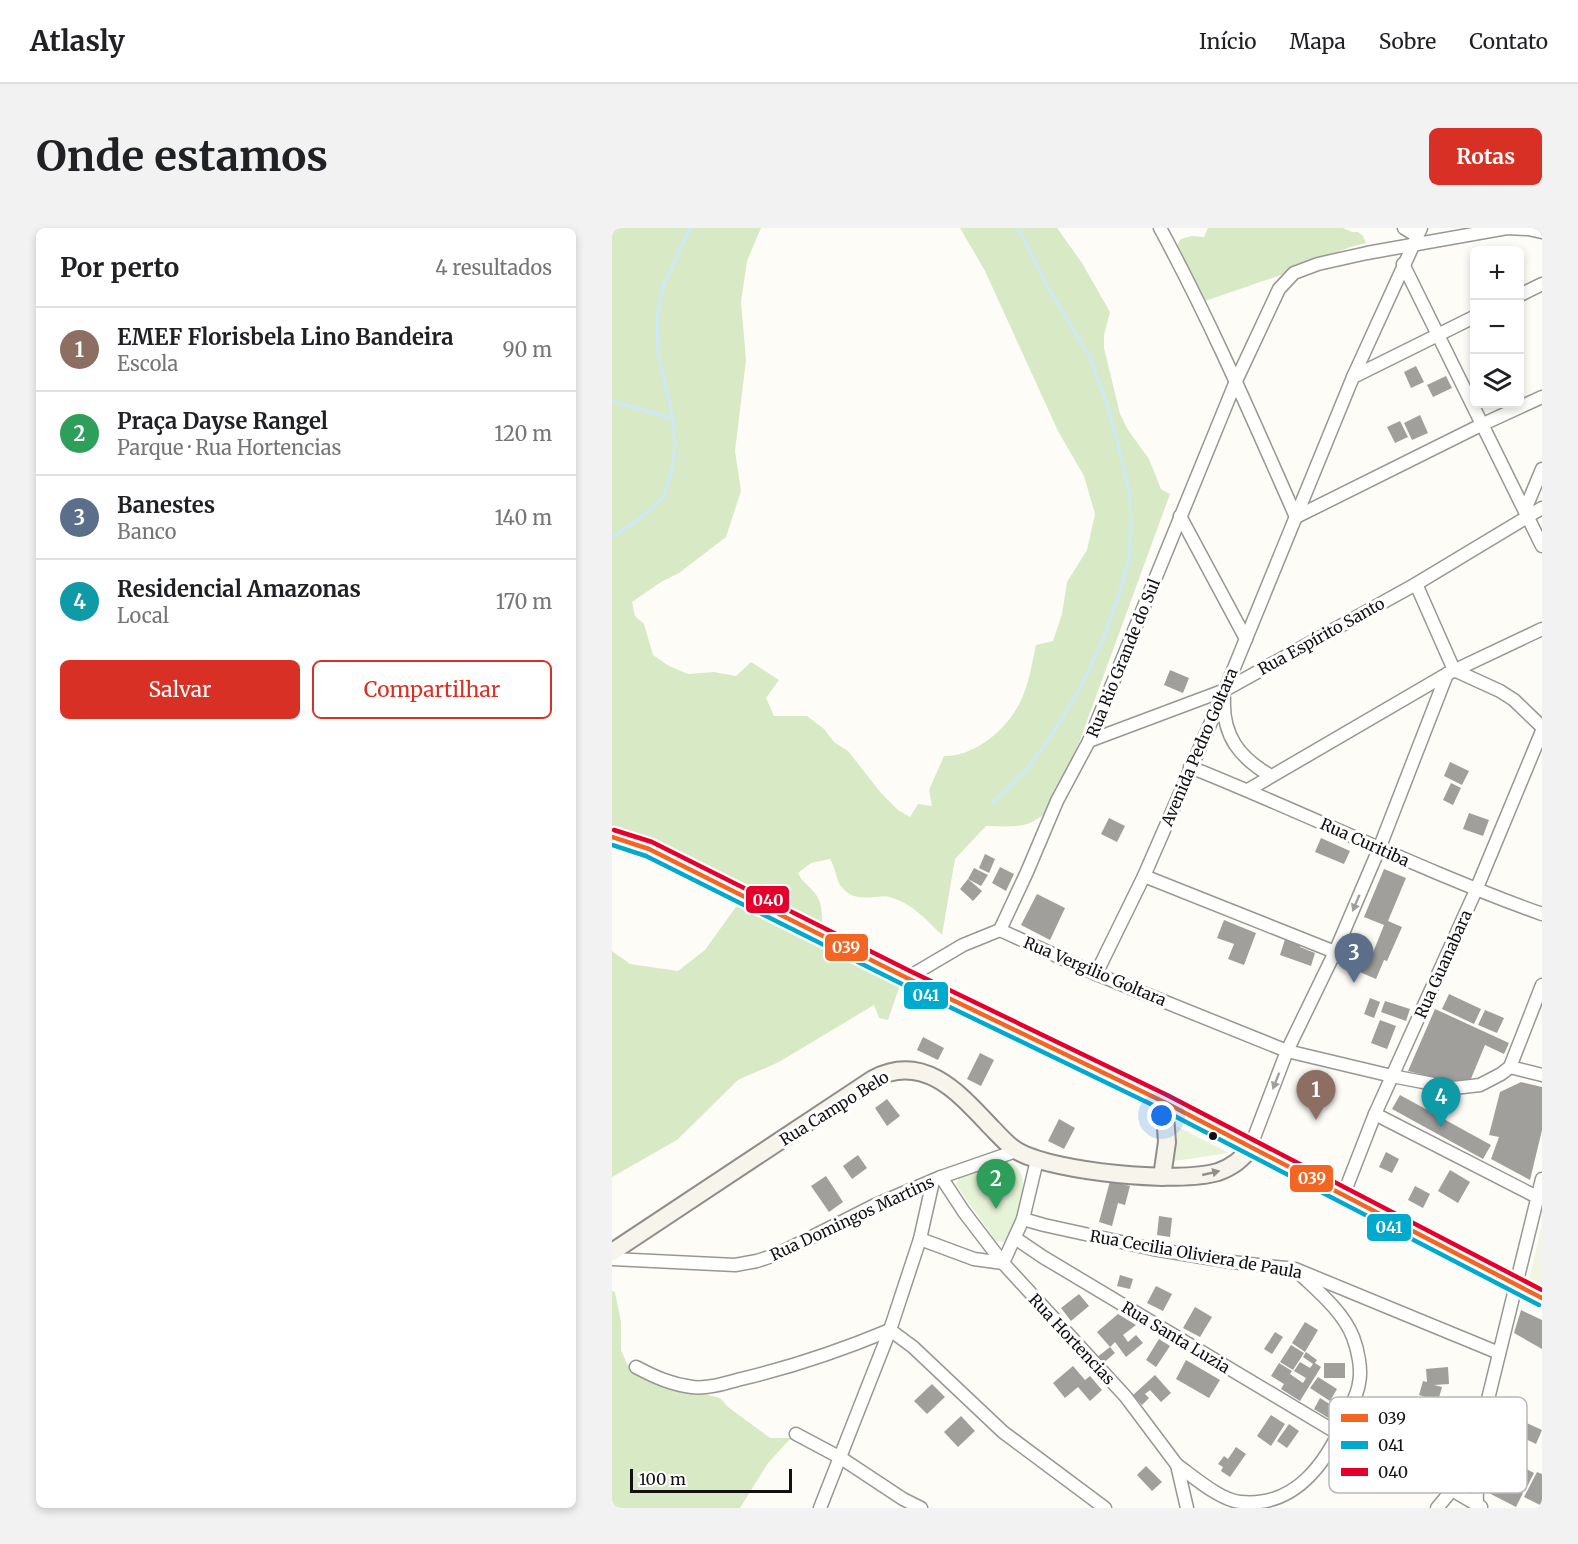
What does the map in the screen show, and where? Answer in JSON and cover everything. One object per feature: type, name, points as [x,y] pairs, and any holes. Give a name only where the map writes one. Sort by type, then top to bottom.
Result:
[{"type":"main road","points":[[612,837],[649,849],[907,978],[1164,1102],[1542,1298]]},
{"type":"main road","name":"Rua Campo Belo","points":[[612,1252],[886,1072],[899,1069],[913,1070],[936,1078],[952,1088],[1016,1151],[1037,1160],[1109,1172],[1162,1177],[1196,1176],[1233,1166],[1243,1159],[1250,1148]]},
{"type":"main road","points":[[1162,1177],[1167,1142],[1164,1102]]},
{"type":"street","points":[[1160,228],[1185,274],[1236,381],[1296,517],[1542,397]]},
{"type":"street","points":[[1404,228],[1417,236]]},
{"type":"street","points":[[1236,381],[1279,289],[1294,273],[1417,236],[1506,228],[1542,232]]},
{"type":"street","name":"Avenida Pedro Goltara","points":[[1096,974],[1144,876],[1225,690],[1353,377],[1417,236]]},
{"type":"street","points":[[1403,264],[1542,546]]},
{"type":"street","points":[[1524,293],[1542,284]]},
{"type":"street","points":[[1353,377],[1470,319]]},
{"type":"street","name":"Rua Rio Grande do Sul","points":[[1000,930],[1057,801],[1089,741],[1236,381]]},
{"type":"street","points":[[1526,513],[1542,469]]},
{"type":"street","name":"Rua Espírito Santo","points":[[1089,741],[1225,690],[1416,584],[1526,513],[1542,508]]},
{"type":"street","points":[[1180,516],[1246,639]]},
{"type":"street","points":[[1250,1148],[1287,1051],[1335,952],[1450,672],[1416,584]]},
{"type":"street","points":[[1248,790],[1450,672],[1542,630]]},
{"type":"street","points":[[1450,672],[1500,691],[1514,700],[1542,729]]},
{"type":"street","points":[[1225,690],[1223,711],[1228,732],[1238,750],[1253,766],[1271,776]]},
{"type":"street","name":"Rua Guanabara","points":[[1343,1196],[1374,1114],[1476,890],[1542,729]]},
{"type":"street","name":"Rua Curitiba","points":[[1190,767],[1476,890],[1542,914]]},
{"type":"street","points":[[1144,876],[1335,952]]},
{"type":"street","points":[[907,978],[963,945],[1000,930]]},
{"type":"street","name":"Rua Vergilio Goltara","points":[[1000,930],[1096,974],[1287,1051],[1454,1088],[1480,1084],[1510,1067]]},
{"type":"street","points":[[1542,985],[1537,1010],[1510,1067],[1542,1075]]},
{"type":"street","points":[[1374,1114],[1537,1197]]},
{"type":"street","name":"Rua Domingos Martins","points":[[612,1259],[735,1265],[757,1261],[778,1254],[876,1205],[937,1179],[1016,1151]]},
{"type":"street","points":[[920,1239],[974,1259],[1003,1263],[1023,1218],[1037,1160]]},
{"type":"street","points":[[820,1508],[890,1330],[937,1179]]},
{"type":"street","name":"Rua Hortencias","points":[[937,1179],[1003,1263],[1126,1397],[1177,1465],[1187,1508]]},
{"type":"street","points":[[1488,1397],[1542,1179]]},
{"type":"street","name":"Rua Cecilia Oliviera de Paula","points":[[1023,1218],[1044,1225],[1153,1249],[1232,1262],[1295,1269],[1499,1353]]},
{"type":"street","name":"Rua Santa Luzia","points":[[1015,1238],[1329,1428]]},
{"type":"street","points":[[1295,1269],[1337,1310],[1353,1337],[1358,1361],[1359,1383],[1354,1397]]},
{"type":"street","points":[[636,1367],[664,1382],[694,1388],[778,1370],[890,1330]]},
{"type":"street","points":[[890,1330],[913,1347],[1003,1432],[1105,1508]]},
{"type":"street","points":[[796,1434],[841,1458],[903,1503],[921,1508]]},
{"type":"street","points":[[1177,1465],[1216,1492],[1238,1502],[1262,1503],[1286,1495],[1309,1479],[1329,1451]]},
{"type":"street","points":[[1437,1508],[1450,1493]]},
{"type":"street","points":[[1457,1493],[1479,1507]]},
{"type":"green space","points":[[612,228],[761,228],[747,261],[741,302],[746,360],[735,451],[741,491],[726,537],[679,573],[632,602],[635,616],[644,624],[653,655],[669,666],[688,674],[714,672],[736,676],[751,662],[779,680],[766,698],[774,716],[807,716],[824,729],[834,742],[848,751],[881,793],[898,810],[910,817],[918,804],[932,806],[929,790],[944,756],[965,753],[994,736],[1015,711],[1026,688],[1036,645],[1053,641],[1062,614],[1067,582],[1087,550],[1095,514],[1084,476],[1058,431],[985,271],[960,228],[1057,228],[1082,263],[1110,312],[1104,335],[1104,348],[1120,414],[1128,430],[1149,459],[1161,489],[1170,494],[1057,803],[1039,818],[1024,825],[986,826],[955,859],[942,935],[920,914],[901,901],[886,897],[859,897],[846,892],[839,883],[830,859],[811,863],[798,873],[819,899],[822,928],[612,829]]},
{"type":"green space","points":[[1208,228],[1343,228],[1358,232],[1366,243],[1205,301],[1176,248],[1181,239],[1192,236],[1204,237]]},
{"type":"green space","points":[[738,904],[900,985],[888,1020],[879,1018],[874,1005],[779,1062],[738,1080],[677,1140],[612,1177],[612,951],[630,964],[678,971],[705,950]]},
{"type":"green space","points":[[1176,1126],[1229,1153],[1174,1161]]},
{"type":"green space","points":[[1004,1160],[1018,1168],[1023,1186],[1014,1225],[1007,1241],[1003,1242],[996,1241],[956,1185],[960,1176]]},
{"type":"green space","points":[[1542,1225],[1542,1286],[1529,1280]]},
{"type":"green space","points":[[612,1291],[615,1292],[621,1322],[621,1350],[627,1364],[640,1375],[720,1398],[728,1407],[770,1438],[791,1438],[768,1463],[740,1508],[612,1508]]},
{"type":"building","points":[[1416,366],[1424,382],[1411,388],[1404,372]]},
{"type":"building","points":[[1446,376],[1452,388],[1433,397],[1427,385]]},
{"type":"building","points":[[1420,415],[1428,433],[1412,440],[1404,423]]},
{"type":"building","points":[[1400,421],[1408,437],[1395,443],[1387,427]]},
{"type":"building","points":[[1170,670],[1189,678],[1183,693],[1164,685]]},
{"type":"building","points":[[1450,762],[1469,771],[1462,785],[1444,776]]},
{"type":"building","points":[[1451,783],[1461,788],[1453,805],[1443,800]]},
{"type":"building","points":[[1469,813],[1489,820],[1483,836],[1463,829]]},
{"type":"building","points":[[1109,818],[1125,826],[1117,842],[1101,834]]},
{"type":"building","points":[[1321,838],[1350,851],[1344,864],[1315,852]]},
{"type":"building","points":[[985,854],[995,859],[989,873],[979,868]]},
{"type":"building","points":[[1000,867],[1014,874],[1006,891],[992,883]]},
{"type":"building","points":[[974,868],[988,875],[981,886],[968,879]]},
{"type":"building","points":[[1384,869],[1406,878],[1388,921],[1402,927],[1376,979],[1341,964],[1347,949],[1368,957],[1369,954],[1372,955],[1384,925],[1364,917]]},
{"type":"building","points":[[968,879],[982,891],[973,901],[960,889]]},
{"type":"building","points":[[1037,894],[1065,908],[1050,940],[1021,925]]},
{"type":"building","points":[[1224,920],[1256,933],[1244,965],[1228,959],[1234,944],[1217,938]]},
{"type":"building","points":[[1286,936],[1302,941],[1300,947],[1315,953],[1311,966],[1280,955]]},
{"type":"building","points":[[1449,994],[1481,1009],[1474,1024],[1442,1009]]},
{"type":"building","points":[[1370,998],[1380,1002],[1374,1018],[1364,1014]]},
{"type":"building","points":[[1385,1001],[1410,1009],[1406,1021],[1381,1012]]},
{"type":"building","points":[[1435,1009],[1509,1043],[1504,1054],[1485,1045],[1468,1086],[1408,1071]]},
{"type":"building","points":[[1485,1010],[1504,1018],[1497,1033],[1478,1025]]},
{"type":"building","points":[[1380,1020],[1396,1026],[1387,1049],[1371,1043]]},
{"type":"building","points":[[923,1037],[944,1048],[938,1060],[917,1050]]},
{"type":"building","points":[[980,1053],[994,1060],[981,1086],[967,1079]]},
{"type":"building","points":[[1521,1082],[1542,1087],[1542,1130],[1530,1180],[1491,1159],[1499,1137],[1489,1135],[1500,1092]]},
{"type":"building","points":[[1400,1095],[1491,1145],[1483,1159],[1392,1109]]},
{"type":"building","points":[[887,1099],[900,1116],[887,1126],[875,1108]]},
{"type":"building","points":[[1059,1119],[1075,1128],[1064,1149],[1048,1141]]},
{"type":"building","points":[[1386,1152],[1399,1159],[1392,1173],[1379,1167]]},
{"type":"building","points":[[858,1155],[867,1168],[852,1179],[843,1166]]},
{"type":"building","points":[[1450,1170],[1470,1182],[1458,1203],[1438,1191]]},
{"type":"building","points":[[826,1176],[843,1202],[829,1212],[811,1186]]},
{"type":"building","points":[[1110,1181],[1130,1186],[1125,1205],[1118,1203],[1112,1226],[1099,1222]]},
{"type":"building","points":[[1415,1186],[1430,1194],[1423,1208],[1408,1200]]},
{"type":"building","points":[[1159,1216],[1172,1218],[1170,1237],[1157,1235]]},
{"type":"building","points":[[1120,1275],[1133,1279],[1130,1289],[1117,1286]]},
{"type":"building","points":[[1156,1286],[1172,1294],[1163,1311],[1147,1303]]},
{"type":"building","points":[[1079,1294],[1089,1306],[1071,1321],[1061,1308]]},
{"type":"building","points":[[1195,1307],[1212,1317],[1200,1337],[1183,1328]]},
{"type":"building","points":[[1521,1310],[1542,1320],[1542,1349],[1514,1333]]},
{"type":"building","points":[[1118,1314],[1136,1325],[1123,1335],[1128,1342],[1136,1335],[1143,1343],[1126,1357],[1115,1342],[1110,1347],[1097,1332]]},
{"type":"building","points":[[1305,1322],[1318,1330],[1305,1352],[1292,1343]]},
{"type":"building","points":[[1275,1332],[1283,1337],[1272,1354],[1264,1349]]},
{"type":"building","points":[[1159,1339],[1170,1346],[1156,1367],[1146,1360]]},
{"type":"building","points":[[1291,1345],[1304,1353],[1293,1370],[1280,1362]]},
{"type":"building","points":[[1110,1347],[1115,1353],[1102,1364],[1096,1358]]},
{"type":"building","points":[[1306,1352],[1317,1360],[1315,1363],[1321,1367],[1300,1401],[1281,1389],[1284,1384],[1271,1376],[1279,1363],[1292,1371],[1290,1374],[1303,1383],[1306,1378],[1294,1371],[1300,1362],[1310,1368],[1313,1364],[1303,1357]]},
{"type":"building","points":[[1186,1360],[1220,1380],[1209,1398],[1176,1379]]},
{"type":"building","points":[[1324,1363],[1345,1363],[1345,1378],[1324,1378]]},
{"type":"building","points":[[1073,1366],[1085,1380],[1090,1376],[1102,1390],[1090,1401],[1078,1387],[1065,1398],[1053,1383]]},
{"type":"building","points":[[1448,1367],[1449,1384],[1434,1385],[1442,1387],[1439,1397],[1419,1395],[1423,1381],[1427,1382],[1426,1369]]},
{"type":"building","points":[[1155,1375],[1171,1393],[1161,1402],[1150,1390],[1145,1394],[1149,1398],[1142,1405],[1133,1395]]},
{"type":"building","points":[[1318,1377],[1337,1389],[1332,1397],[1329,1397],[1329,1400],[1310,1388]]},
{"type":"building","points":[[932,1384],[945,1397],[927,1414],[914,1401]]},
{"type":"building","points":[[1320,1398],[1329,1404],[1329,1418],[1314,1409]]},
{"type":"building","points":[[1271,1415],[1285,1424],[1271,1446],[1257,1436]]},
{"type":"building","points":[[961,1416],[975,1431],[958,1447],[944,1432]]},
{"type":"building","points":[[1527,1423],[1542,1430],[1536,1444],[1527,1440]]},
{"type":"building","points":[[1289,1424],[1299,1431],[1287,1448],[1277,1441]]},
{"type":"building","points":[[1236,1447],[1246,1454],[1230,1477],[1221,1471],[1223,1467],[1218,1464],[1224,1456],[1228,1459]]},
{"type":"building","points":[[1146,1466],[1162,1482],[1152,1491],[1137,1475]]},
{"type":"building","points":[[1527,1469],[1534,1473],[1527,1487]]},
{"type":"building","points":[[1537,1472],[1542,1474],[1542,1502],[1540,1505],[1524,1497]]},
{"type":"building","points":[[1489,1493],[1523,1493],[1516,1507]]},
{"type":"waterway","points":[[612,537],[635,522],[663,498],[671,475],[675,447],[673,419],[658,353],[657,315],[663,287],[690,228]]},
{"type":"waterway","points":[[993,802],[1024,773],[1051,736],[1080,689],[1103,639],[1117,601],[1129,558],[1131,525],[1130,494],[1107,404],[1090,357],[1049,289],[1018,228]]},
{"type":"waterway","points":[[612,401],[673,419]]},
{"type":"transit line","name":"040","points":[[614,830],[652,842],[910,971],[1167,1095],[1542,1290]]},
{"type":"transit line","name":"039","points":[[612,837],[649,849],[907,978],[1164,1102],[1542,1298]]},
{"type":"transit line","name":"041","points":[[612,845],[646,856],[904,985],[1161,1109],[1539,1305]]},
{"type":"place","name":"Banestes","points":[[1354,983]]},
{"type":"place","name":"EMEF Florisbela Lino Bandeira","points":[[1316,1120]]},
{"type":"place","name":"Residencial Amazonas","points":[[1441,1127]]},
{"type":"place","name":"Praça Dayse Rangel","points":[[996,1209]]}]
